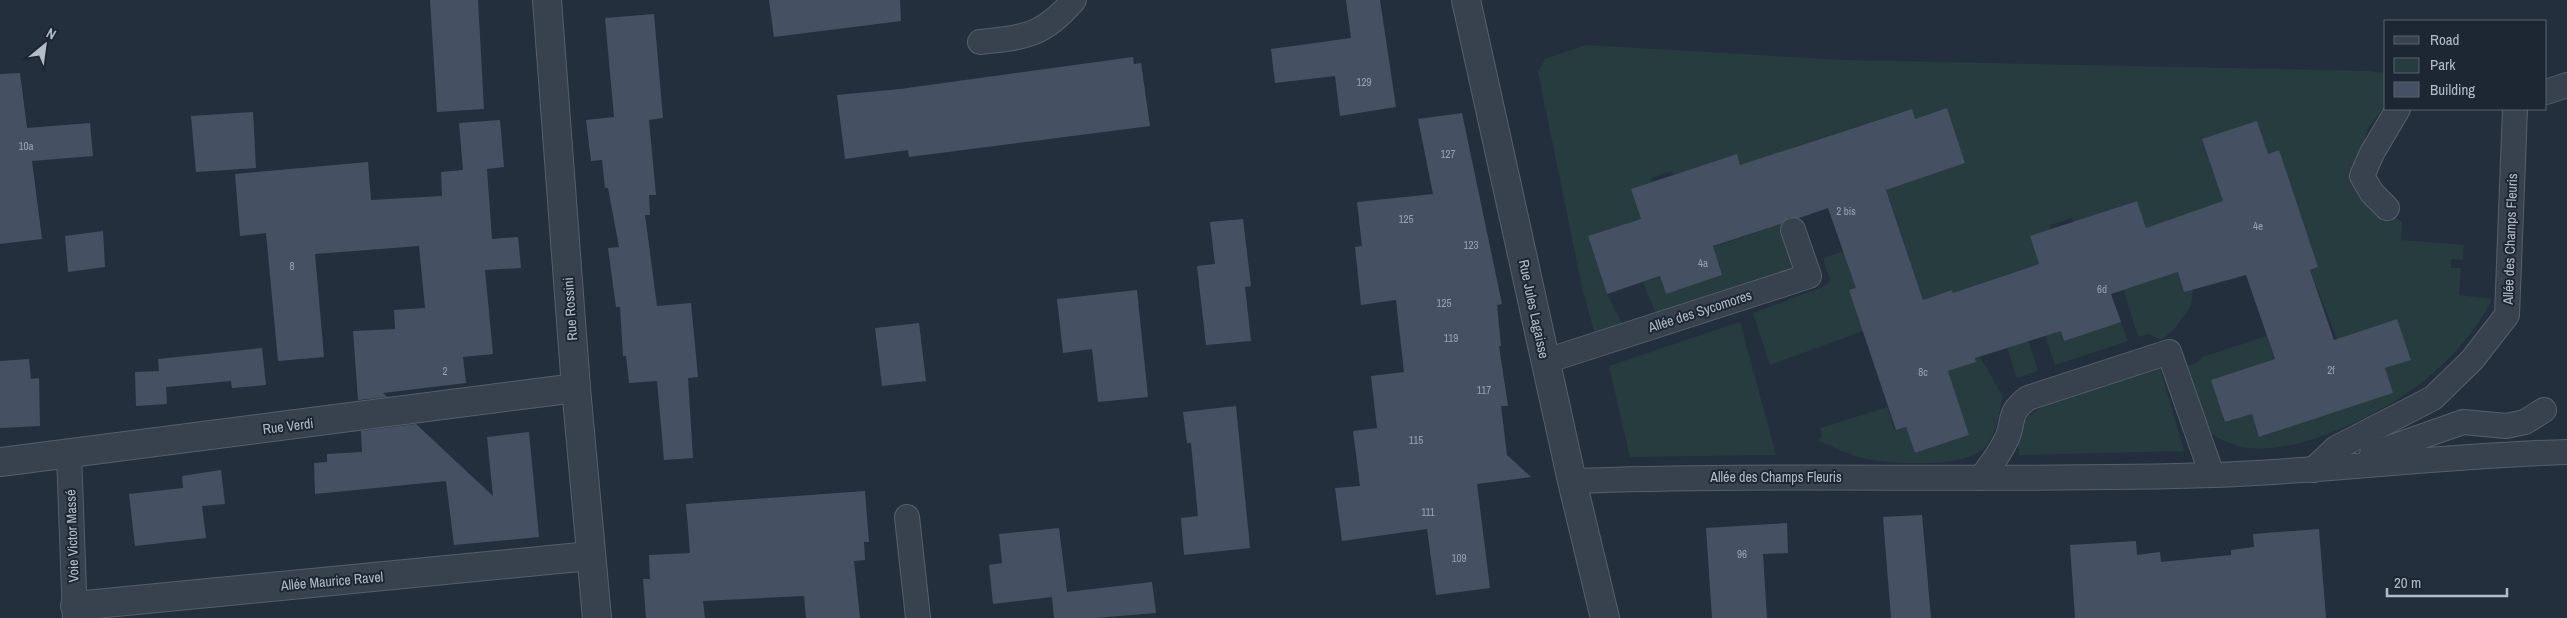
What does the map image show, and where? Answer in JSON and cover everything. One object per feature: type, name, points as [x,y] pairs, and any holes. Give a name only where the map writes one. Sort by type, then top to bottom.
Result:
[{"type":"street","name":"Rue Rossini","points":[[547,0],[576,388],[597,618]]},
{"type":"street","name":"Rue Jules Lagaisse","points":[[1466,0],[1572,481],[1605,618]]},
{"type":"street","name":"Rue Verdi","points":[[0,462],[576,388]]},
{"type":"street","name":"Allée Maurice Ravel","points":[[75,612],[590,556]]},
{"type":"lane","points":[[980,42],[1020,38],[1041,30],[1060,17],[1074,0]]},
{"type":"lane","points":[[2547,92],[2567,85]]},
{"type":"lane","points":[[2387,208],[2372,194],[2362,176],[2372,153],[2397,110]]},
{"type":"lane","name":"Allée des Champs Fleuris","points":[[1572,481],[1740,476],[1980,478],[2212,475],[2313,470],[2336,448],[2433,398],[2472,360],[2507,315],[2516,110]]},
{"type":"lane","name":"Allée des Sycomores","points":[[1546,361],[1809,276],[1793,230]]},
{"type":"lane","points":[[1980,478],[2007,440],[2010,421],[2018,405],[2028,398],[2168,352],[2212,475]]},
{"type":"lane","points":[[2313,470],[2387,451],[2463,422],[2506,426],[2525,422],[2544,410]]},
{"type":"lane","points":[[2313,470],[2433,459],[2567,452]]},
{"type":"lane","name":"Voie Victor Massé","points":[[69,454],[75,612]]},
{"type":"lane","points":[[907,517],[918,618]]},
{"type":"green space","points":[[1586,45],[1843,60],[2384,73],[2384,108],[2368,128],[2363,145],[2367,200],[2402,222],[2401,240],[2464,245],[2463,260],[2451,259],[2451,268],[2461,268],[2459,295],[2492,299],[2479,322],[2445,362],[2425,380],[2383,408],[2328,434],[2299,443],[2271,448],[2245,447],[2223,440],[2210,433],[2206,427],[2181,367],[2195,364],[2203,357],[2267,336],[2274,359],[2212,382],[2225,422],[2252,414],[2260,437],[2392,393],[2385,368],[2411,359],[2396,319],[2337,339],[2310,270],[2318,267],[2278,150],[2268,154],[2202,139],[2223,201],[2147,230],[2136,201],[2073,222],[2072,218],[2050,225],[2051,229],[2030,236],[2039,264],[1953,293],[1952,290],[1923,300],[1885,185],[1900,185],[1965,163],[1947,108],[1915,119],[1911,109],[1794,147],[1746,184],[1737,155],[1673,175],[1672,171],[1651,178],[1652,182],[1631,190],[1641,219],[1588,236],[1607,294],[1623,325],[1596,338],[1582,287],[1538,72],[1545,59]]},
{"type":"green space","points":[[1784,223],[1794,255],[1793,269],[1657,316],[1643,282],[1660,277],[1666,293],[1722,275],[1713,247]]},
{"type":"green space","points":[[1847,250],[1859,287],[1863,331],[1770,365],[1753,313],[1825,286],[1830,280],[1823,258]]},
{"type":"green space","points":[[2178,272],[2184,292],[2193,289],[2191,306],[2175,328],[2164,338],[2159,339],[2148,334],[2138,337],[2124,290]]},
{"type":"green space","points":[[1740,322],[1776,455],[1630,457],[1609,366]]},
{"type":"green space","points":[[2121,322],[2128,341],[2055,365],[2043,328]]},
{"type":"green space","points":[[2026,334],[2038,371],[2017,378],[2005,341]]},
{"type":"green space","points":[[1980,357],[2003,397],[1996,427],[1991,439],[1978,453],[1946,462],[1888,462],[1848,454],[1819,441],[1822,436],[1820,428],[1888,407],[1894,430],[1906,427],[1915,453],[1969,435],[1948,371],[1976,362],[1975,358]]},
{"type":"green space","points":[[2160,368],[2184,451],[2019,455],[2018,446],[2022,424],[2038,409]]},
{"type":"building","points":[[430,0],[478,0],[484,109],[437,112]]},
{"type":"building","points":[[769,0],[900,0],[901,21],[774,37]]},
{"type":"building","points":[[1346,0],[1380,0],[1396,107],[1340,116],[1335,76],[1275,83],[1271,49],[1351,38]]},
{"type":"building","points":[[654,14],[663,118],[649,120],[656,195],[649,195],[650,215],[645,215],[657,306],[691,303],[698,377],[688,378],[693,458],[664,460],[657,381],[629,383],[626,356],[623,356],[620,307],[616,307],[608,248],[619,247],[608,188],[605,188],[602,160],[591,161],[586,120],[614,117],[605,18]]},
{"type":"building","points":[[1133,57],[1134,64],[1141,63],[1150,126],[909,157],[908,150],[845,159],[837,95],[900,89]]},
{"type":"building","points":[[20,73],[27,128],[90,123],[93,156],[32,161],[42,239],[0,244],[0,74]]},
{"type":"building","points":[[1947,108],[1965,163],[1886,190],[1923,300],[1952,290],[1953,293],[2039,264],[2030,236],[2137,201],[2146,228],[2223,201],[2202,139],[2257,121],[2268,154],[2279,150],[2318,267],[2310,270],[2334,340],[2397,319],[2411,360],[2385,368],[2393,393],[2259,437],[2252,414],[2225,422],[2211,380],[2275,359],[2246,275],[2184,292],[2178,272],[2111,294],[2121,322],[2064,341],[2061,331],[1975,358],[1976,362],[1948,371],[1969,435],[1915,453],[1906,427],[1896,430],[1849,290],[1856,288],[1828,208],[1799,218],[1789,217],[1781,224],[1713,246],[1722,275],[1666,294],[1660,276],[1607,294],[1588,236],[1641,219],[1631,189],[1737,154],[1740,165],[1912,109],[1915,119]]},
{"type":"building","points":[[253,112],[256,168],[196,172],[191,116]]},
{"type":"building","points":[[1462,113],[1502,304],[1497,305],[1501,346],[1499,346],[1508,406],[1501,406],[1507,455],[1531,477],[1477,484],[1490,588],[1436,595],[1427,529],[1342,541],[1335,488],[1360,486],[1353,431],[1377,428],[1371,376],[1404,372],[1396,300],[1361,305],[1355,247],[1362,246],[1357,202],[1433,194],[1418,119]]},
{"type":"building","points":[[500,120],[504,167],[487,169],[492,239],[518,237],[521,268],[485,270],[493,354],[463,357],[466,383],[383,393],[387,397],[358,400],[353,331],[395,329],[394,310],[425,308],[419,246],[315,254],[324,357],[278,361],[266,233],[240,236],[235,174],[368,162],[371,200],[442,196],[441,172],[463,170],[459,123]]},
{"type":"building","points":[[1243,219],[1251,286],[1245,287],[1251,341],[1206,345],[1197,266],[1215,264],[1210,222]]},
{"type":"building","points":[[103,231],[105,267],[68,272],[65,236]]},
{"type":"building","points":[[1137,290],[1148,397],[1098,402],[1092,349],[1063,353],[1057,299]]},
{"type":"building","points":[[919,323],[926,381],[882,386],[875,328]]},
{"type":"building","points":[[262,348],[266,385],[232,388],[231,381],[166,387],[167,404],[136,406],[135,372],[159,371],[158,359]]},
{"type":"building","points":[[29,359],[31,379],[39,378],[40,426],[0,428],[0,361]]},
{"type":"building","points":[[1236,406],[1250,548],[1184,555],[1181,518],[1198,516],[1191,443],[1187,443],[1183,412]]},
{"type":"building","points":[[416,424],[493,496],[487,437],[529,432],[539,537],[454,545],[446,481],[315,494],[314,463],[327,462],[327,454],[362,452],[361,431]]},
{"type":"building","points":[[221,470],[225,504],[202,506],[206,538],[135,546],[129,494],[183,488],[182,476]]},
{"type":"building","points":[[865,491],[869,542],[864,542],[865,560],[854,561],[860,618],[806,618],[804,596],[703,601],[705,618],[646,618],[643,579],[650,579],[649,555],[690,553],[686,504]]},
{"type":"building","points":[[1922,515],[1931,618],[1891,618],[1883,517]]},
{"type":"building","points":[[1787,523],[1788,553],[1763,554],[1767,618],[1712,618],[1706,528]]},
{"type":"building","points":[[1059,528],[1067,592],[1152,582],[1156,613],[1095,618],[1054,618],[1052,597],[993,604],[989,565],[1002,563],[999,534]]},
{"type":"building","points":[[2319,529],[2326,618],[2075,618],[2070,545],[2136,541],[2137,555],[2160,552],[2161,562],[2231,555],[2231,550],[2254,547],[2253,534]]}]
